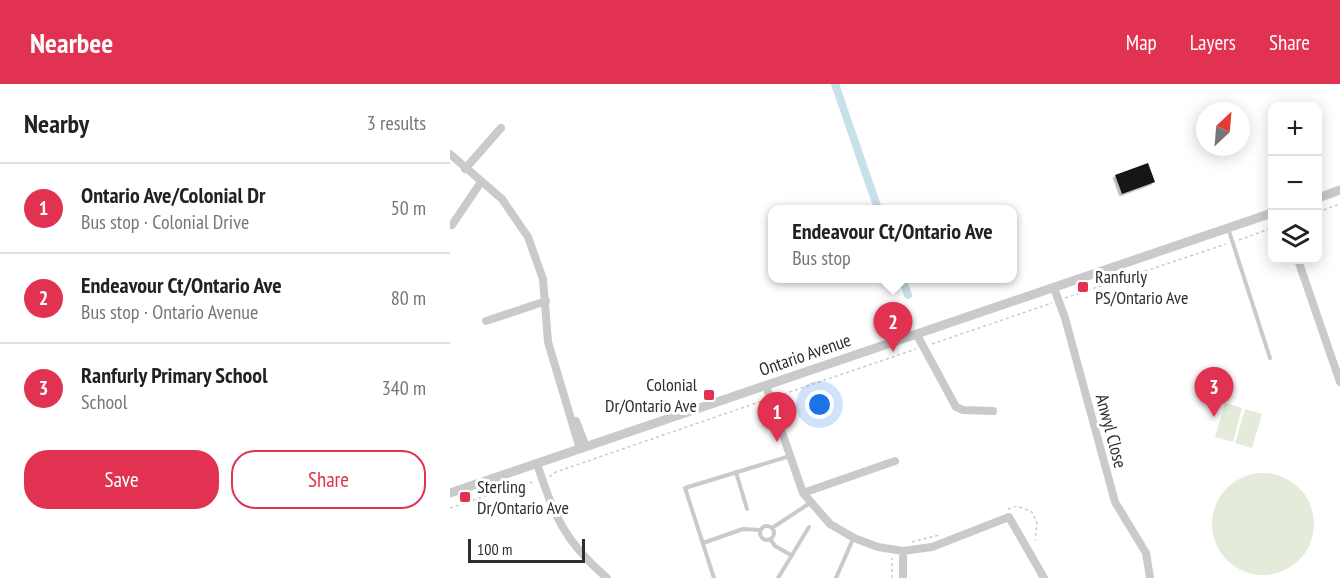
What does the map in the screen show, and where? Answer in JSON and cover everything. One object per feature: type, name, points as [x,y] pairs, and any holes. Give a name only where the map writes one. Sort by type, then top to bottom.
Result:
[{"type":"street","points":[[465,169],[501,128]]},
{"type":"street","points":[[450,154],[502,199],[523,227],[543,279],[548,342],[583,448]]},
{"type":"street","points":[[452,225],[481,182]]},
{"type":"street","points":[[1322,196],[1340,190]]},
{"type":"street","name":"Ontario Avenue","points":[[450,493],[1268,214]]},
{"type":"street","points":[[1300,264],[1340,382]]},
{"type":"street","name":"Anwyl Close","points":[[1054,288],[1115,502],[1146,553],[1150,578]]},
{"type":"street","points":[[486,321],[546,301]]},
{"type":"street","points":[[917,335],[956,406],[963,410],[993,411]]},
{"type":"street","points":[[766,386],[803,493],[830,524],[854,538],[878,547],[900,550],[932,547],[1010,517],[1044,578]]},
{"type":"street","points":[[803,493],[895,461]]},
{"type":"street","points":[[537,464],[564,532],[575,548],[602,576]]},
{"type":"street","points":[[900,550],[903,578]]},
{"type":"lane","points":[[1228,228],[1270,358]]},
{"type":"lane","points":[[714,578],[685,488],[791,456]]},
{"type":"lane","points":[[736,472],[747,509]]},
{"type":"lane","points":[[772,528],[810,503]]},
{"type":"lane","points":[[703,543],[743,529],[761,530],[766,526],[772,528]]},
{"type":"lane","points":[[778,578],[809,527]]},
{"type":"lane","points":[[770,539],[774,534],[772,528]]},
{"type":"lane","points":[[761,530],[764,539],[770,539]]},
{"type":"lane","points":[[836,578],[854,538]]},
{"type":"lane","points":[[770,539],[775,546],[791,555]]},
{"type":"path","points":[[1322,210],[1340,204]]},
{"type":"path","points":[[450,508],[527,482],[549,478],[553,473],[1268,229]]},
{"type":"path","points":[[999,513],[1017,506],[1032,512],[1037,523],[1035,540]]},
{"type":"path","points":[[910,543],[915,539],[943,534]]},
{"type":"path","points":[[892,578],[892,558],[897,557],[900,550]]},
{"type":"green space","points":[[1225,403],[1242,408],[1233,442],[1215,437]]},
{"type":"green space","points":[[1245,409],[1262,414],[1252,448],[1235,443]]},
{"type":"green space","points":[[1263,473],[1283,477],[1299,488],[1310,504],[1314,524],[1310,544],[1299,560],[1283,571],[1263,575],[1243,571],[1227,560],[1216,544],[1212,524],[1216,504],[1227,488],[1243,477]]},
{"type":"building","points":[[1148,163],[1155,182],[1122,194],[1115,175]]},
{"type":"waterway","points":[[835,84],[877,205]]},
{"type":"waterway","points":[[904,283],[908,295]]},
{"type":"place","name":"Ranfurly PS/Ontario Ave","points":[[1083,287]]},
{"type":"place","name":"Endeavour Ct/Ontario Ave","points":[[893,352]]},
{"type":"place","name":"Colonial Dr/Ontario Ave","points":[[709,395]]},
{"type":"place","name":"Ranfurly Primary School","points":[[1214,417]]},
{"type":"place","name":"Ontario Ave/Colonial Dr","points":[[777,442]]},
{"type":"place","name":"Sterling Dr/Ontario Ave","points":[[465,497]]}]
